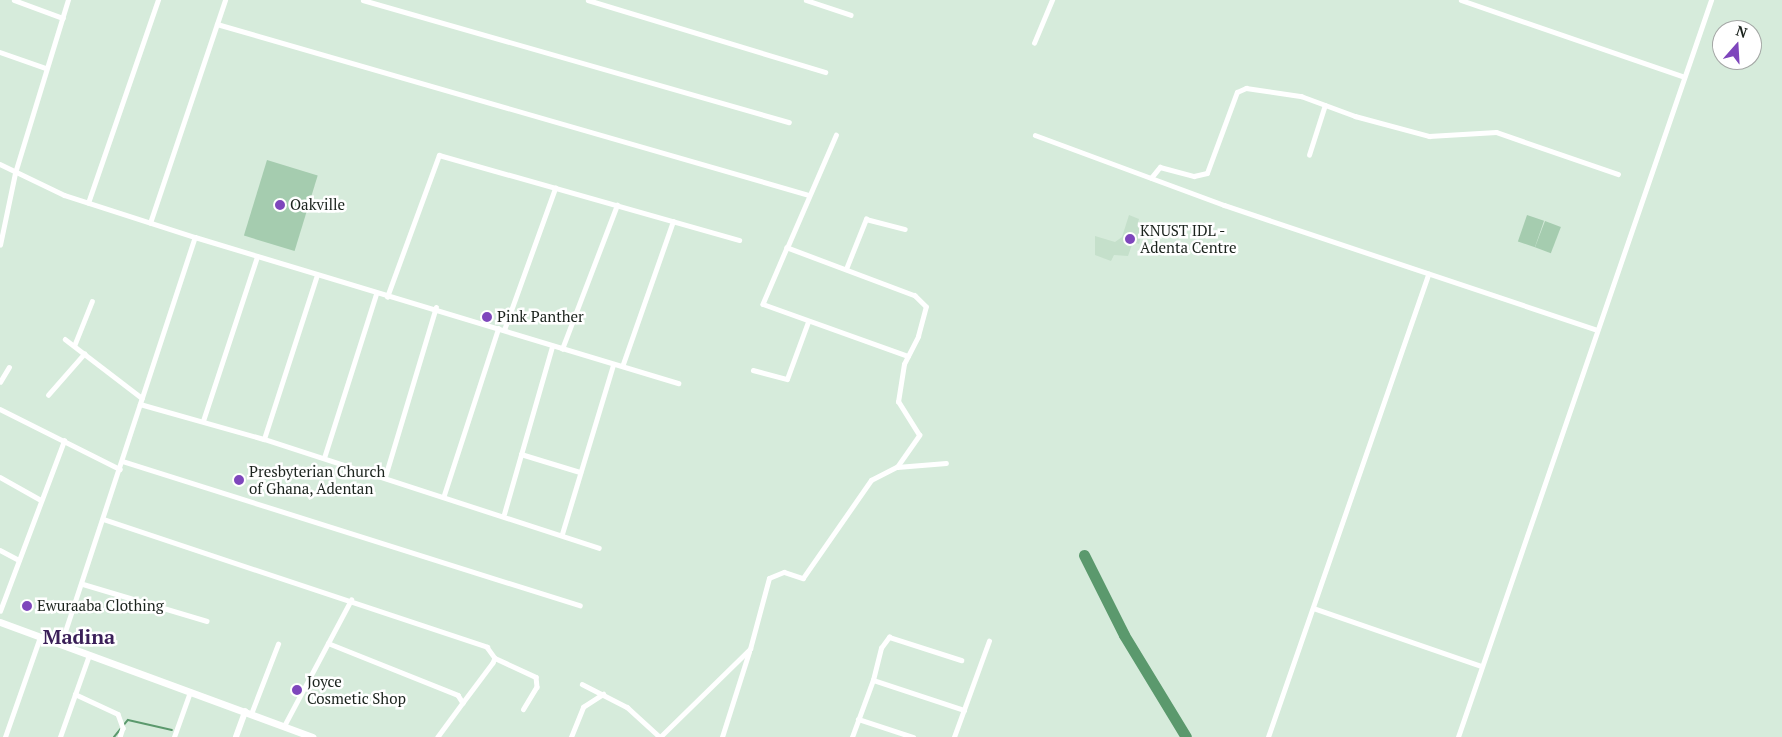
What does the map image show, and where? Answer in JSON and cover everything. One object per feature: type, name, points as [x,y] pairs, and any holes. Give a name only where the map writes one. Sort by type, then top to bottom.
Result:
[{"type":"main road","points":[[0,622],[284,726],[297,734],[313,737]]},
{"type":"street","points":[[17,0],[63,18]]},
{"type":"street","points":[[0,245],[2,228],[15,173],[68,0]]},
{"type":"street","points":[[88,203],[158,0]]},
{"type":"street","points":[[150,222],[225,0]]},
{"type":"street","points":[[363,0],[789,122]]},
{"type":"street","points":[[588,0],[825,72]]},
{"type":"street","points":[[806,0],[851,15]]},
{"type":"street","points":[[1034,43],[1052,0]]},
{"type":"street","points":[[1461,0],[1684,77]]},
{"type":"street","points":[[1458,737],[1711,0]]},
{"type":"street","points":[[217,24],[808,195]]},
{"type":"street","points":[[0,52],[46,68]]},
{"type":"street","points":[[1151,178],[1160,167],[1194,176],[1207,172],[1237,92],[1246,88],[1301,96],[1429,136],[1496,132],[1618,174]]},
{"type":"street","points":[[1309,154],[1325,105]]},
{"type":"street","points":[[836,135],[808,195],[763,304],[808,322],[908,356]]},
{"type":"street","points":[[1035,135],[1151,178],[1428,274],[1597,330]]},
{"type":"street","points":[[387,297],[439,155],[740,240]]},
{"type":"street","points":[[0,164],[15,173],[88,203],[376,294],[436,307],[552,347],[612,364],[623,364],[678,383]]},
{"type":"street","points":[[504,330],[555,188]]},
{"type":"street","points":[[562,349],[616,205]]},
{"type":"street","points":[[846,268],[866,219],[905,229]]},
{"type":"street","points":[[623,364],[673,221]]},
{"type":"street","points":[[61,644],[83,584],[195,237]]},
{"type":"street","points":[[787,248],[846,268],[922,300],[924,317],[908,356],[898,402],[919,435],[897,467]]},
{"type":"street","points":[[203,421],[257,257]]},
{"type":"street","points":[[1268,737],[1428,274]]},
{"type":"street","points":[[264,438],[317,275]]},
{"type":"street","points":[[324,458],[376,294]]},
{"type":"street","points":[[74,346],[92,301]]},
{"type":"street","points":[[385,477],[436,307]]},
{"type":"street","points":[[753,370],[787,379],[808,322]]},
{"type":"street","points":[[444,495],[498,328]]},
{"type":"street","points":[[65,339],[142,398]]},
{"type":"street","points":[[504,514],[552,347]]},
{"type":"street","points":[[48,395],[84,354]]},
{"type":"street","points":[[562,534],[612,364]]},
{"type":"street","points":[[0,382],[10,367]]},
{"type":"street","points":[[140,404],[264,438],[504,514],[600,548]]},
{"type":"street","points":[[0,409],[120,469]]},
{"type":"street","points":[[0,611],[64,441]]},
{"type":"street","points":[[522,454],[580,472]]},
{"type":"street","points":[[122,461],[580,605]]},
{"type":"street","points":[[722,737],[750,649],[769,578],[784,572],[803,578],[871,480],[897,467],[946,463]]},
{"type":"street","points":[[0,477],[41,500]]},
{"type":"street","points":[[103,519],[351,600],[487,647],[495,658],[536,677],[538,687],[524,709]]},
{"type":"street","points":[[0,550],[19,560]]},
{"type":"street","points":[[83,584],[208,621]]},
{"type":"street","points":[[284,726],[351,600]]},
{"type":"street","points":[[1312,608],[1481,666]]},
{"type":"street","points":[[6,737],[40,637]]},
{"type":"street","points":[[852,737],[873,680],[881,648],[889,637],[961,660]]},
{"type":"street","points":[[954,737],[989,641]]},
{"type":"street","points":[[328,642],[458,695],[463,703]]},
{"type":"street","points":[[236,737],[278,644]]},
{"type":"street","points":[[582,684],[603,694],[642,718],[660,737],[750,649]]},
{"type":"street","points":[[60,737],[89,655]]},
{"type":"street","points":[[438,737],[495,658]]},
{"type":"street","points":[[873,680],[964,710]]},
{"type":"street","points":[[174,737],[190,692]]},
{"type":"street","points":[[75,694],[112,709],[122,720],[123,728],[120,737]]},
{"type":"street","points":[[570,737],[584,707],[603,694]]},
{"type":"street","points":[[858,719],[913,737]]},
{"type":"shaded area","name":"Oakville","points":[[267,160],[318,175],[295,251],[244,236]]},
{"type":"shaded area","name":"KNUST IDL - Adenta Centre","points":[[1129,215],[1139,219],[1137,226],[1143,229],[1139,244],[1133,242],[1128,256],[1114,255],[1111,261],[1095,255],[1095,236],[1115,242],[1122,237]]},
{"type":"shaded area","points":[[1527,215],[1544,221],[1535,247],[1518,241]]},
{"type":"shaded area","points":[[1545,221],[1561,227],[1551,253],[1535,247]]},
{"type":"waterway","points":[[1084,555],[1124,635],[1186,737]]},
{"type":"waterway","points":[[114,737],[128,720],[172,730]]},
{"type":"place","name":"Oakville","points":[[280,205]]},
{"type":"place","name":"KNUST IDL - Adenta Centre","points":[[1130,239]]},
{"type":"place","name":"Pink Panther","points":[[487,317]]},
{"type":"place","name":"Presbyterian Church of Ghana, Adentan","points":[[239,480]]},
{"type":"place","name":"Ewuraaba Clothing","points":[[27,606]]},
{"type":"place","name":"Joyce Cosmetic Shop","points":[[297,690]]},
{"type":"district","name":"Madina","points":[[79,636]]}]
